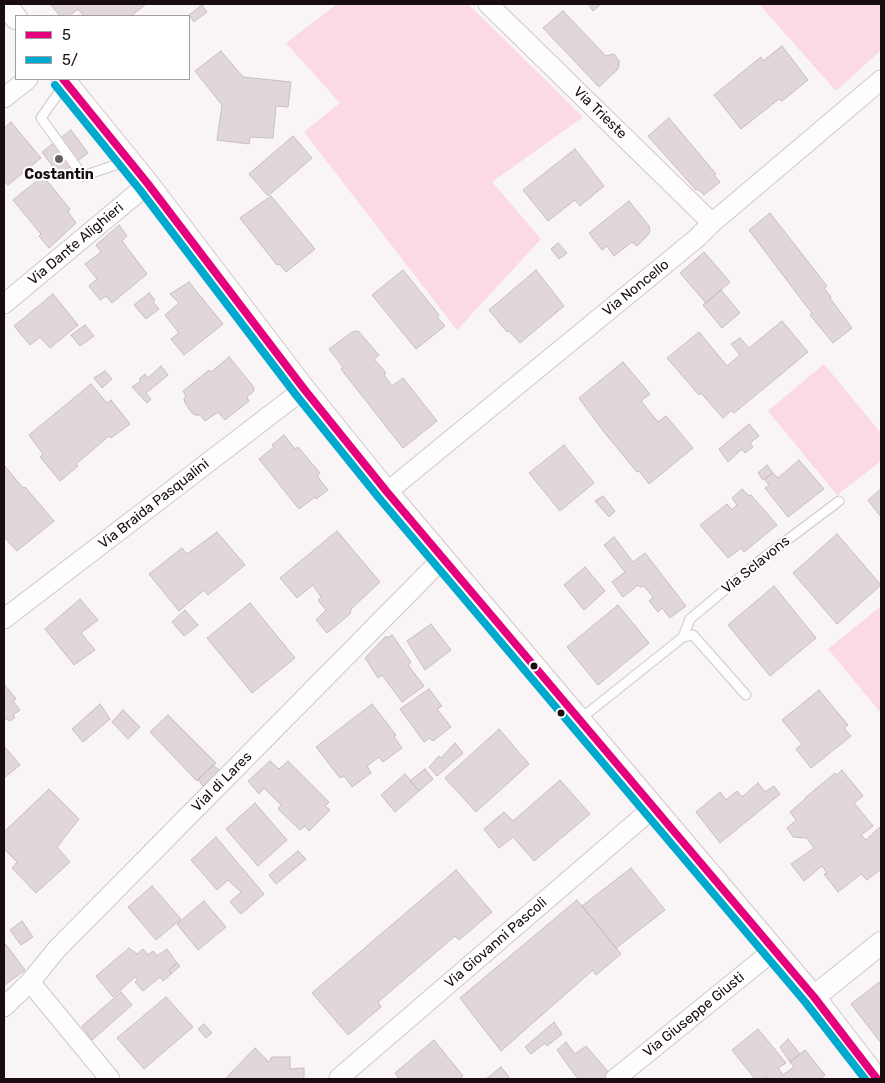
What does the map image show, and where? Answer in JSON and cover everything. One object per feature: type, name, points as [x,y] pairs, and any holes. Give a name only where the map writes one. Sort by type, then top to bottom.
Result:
[{"type":"street","points":[[5,4],[15,17]]},
{"type":"street","name":"Via Trieste","points":[[488,4],[712,223]]},
{"type":"street","points":[[4,98],[27,80]]},
{"type":"street","points":[[65,80],[148,184],[304,389],[387,492],[814,997],[877,1079]]},
{"type":"street","name":"Via Noncello","points":[[387,492],[689,244],[881,80]]},
{"type":"street","name":"Via Dante Alighieri","points":[[4,304],[148,184]]},
{"type":"street","name":"Via Braida Pasqualini","points":[[4,619],[304,389]]},
{"type":"street","name":"Vial di Lares","points":[[4,1006],[30,982],[57,949],[442,559]]},
{"type":"street","name":"Via Giovanni Pascoli","points":[[339,1078],[653,808]]},
{"type":"street","points":[[814,997],[881,943]]},
{"type":"street","name":"Via Giuseppe Giusti","points":[[614,1079],[774,950]]},
{"type":"street","points":[[30,982],[110,1079]]},
{"type":"lane","points":[[65,80],[41,118],[84,176],[128,160]]},
{"type":"lane","name":"Via Sclavons","points":[[579,720],[683,637],[690,619],[758,562],[839,502]]},
{"type":"lane","points":[[683,637],[693,635],[746,695]]},
{"type":"shaded area","points":[[337,4],[468,4],[583,117],[492,182],[541,239],[457,330],[304,132],[340,103],[286,43]]},
{"type":"shaded area","points":[[759,4],[881,4],[881,50],[836,91]]},
{"type":"shaded area","points":[[824,364],[881,433],[881,461],[837,495],[768,411]]},
{"type":"shaded area","points":[[881,606],[881,713],[828,649]]},
{"type":"building","points":[[50,4],[146,4],[132,15],[83,15],[78,9],[70,15],[59,15]]},
{"type":"building","points":[[588,4],[601,4],[593,11]]},
{"type":"building","points":[[202,5],[207,12],[194,22],[189,15]]},
{"type":"building","points":[[563,11],[606,56],[614,54],[619,61],[617,70],[599,87],[543,28]]},
{"type":"building","points":[[782,46],[808,80],[782,101],[779,99],[741,129],[714,95],[761,57],[763,61]]},
{"type":"building","points":[[221,51],[243,77],[291,82],[288,107],[276,106],[273,138],[250,137],[249,144],[217,140],[222,105],[195,71]]},
{"type":"building","points":[[669,118],[716,174],[714,175],[720,182],[704,195],[698,189],[696,190],[648,136]]},
{"type":"building","points":[[11,122],[41,158],[8,185],[4,180],[4,128]]},
{"type":"building","points":[[71,130],[88,153],[59,175],[42,152]]},
{"type":"building","points":[[293,136],[312,158],[268,196],[249,174]]},
{"type":"building","points":[[575,149],[604,186],[580,206],[575,200],[548,221],[523,190]]},
{"type":"building","points":[[43,176],[70,209],[68,212],[76,223],[49,248],[39,236],[41,234],[13,200]]},
{"type":"building","points":[[271,196],[315,249],[286,272],[279,264],[277,265],[240,218]]},
{"type":"building","points":[[629,201],[649,226],[650,231],[637,246],[632,242],[614,256],[607,246],[602,250],[589,233]]},
{"type":"building","points":[[770,213],[827,286],[824,288],[852,328],[833,343],[810,315],[812,313],[749,230]]},
{"type":"building","points":[[119,225],[127,236],[122,241],[147,274],[112,303],[106,296],[100,300],[89,286],[97,279],[85,264],[101,252],[96,245]]},
{"type":"building","points":[[558,243],[567,253],[559,259],[551,249]]},
{"type":"building","points":[[704,252],[730,282],[706,303],[680,273]]},
{"type":"building","points":[[403,270],[439,315],[437,317],[445,326],[416,349],[372,295]]},
{"type":"building","points":[[536,270],[564,306],[520,343],[509,331],[507,332],[489,310]]},
{"type":"building","points":[[189,282],[223,324],[184,355],[171,339],[179,333],[165,315],[179,303],[170,294]]},
{"type":"building","points":[[721,290],[740,313],[722,328],[703,305]]},
{"type":"building","points":[[149,293],[159,309],[146,319],[134,305]]},
{"type":"building","points":[[53,294],[78,325],[50,348],[40,337],[30,345],[14,326]]},
{"type":"building","points":[[782,321],[808,352],[734,413],[732,410],[723,418],[701,393],[699,395],[667,358],[699,332],[727,366],[740,355],[731,344],[740,338],[749,348]]},
{"type":"building","points":[[85,325],[94,336],[80,346],[71,335]]},
{"type":"building","points":[[358,331],[379,355],[374,359],[386,373],[384,375],[392,386],[403,378],[437,421],[403,448],[341,369],[343,367],[329,349],[352,332]]},
{"type":"building","points":[[229,357],[252,385],[253,392],[247,397],[249,401],[225,420],[218,412],[205,421],[200,415],[192,413],[185,403],[184,398],[186,396],[183,391]]},
{"type":"building","points":[[623,362],[650,394],[641,401],[658,422],[666,416],[693,448],[649,484],[604,432],[579,398]]},
{"type":"building","points":[[161,366],[168,375],[146,393],[151,399],[147,403],[132,387],[141,381],[139,379],[145,374],[148,378]]},
{"type":"building","points":[[105,371],[112,379],[102,388],[94,378]]},
{"type":"building","points":[[91,384],[107,403],[111,400],[130,424],[111,438],[109,436],[76,464],[78,466],[60,481],[40,457],[43,454],[29,435]]},
{"type":"building","points":[[749,424],[759,436],[750,443],[753,447],[745,453],[742,449],[728,462],[719,449]]},
{"type":"building","points":[[284,435],[295,449],[298,447],[320,473],[317,476],[328,490],[299,509],[259,459],[274,447],[272,445]]},
{"type":"building","points":[[564,445],[594,483],[560,511],[529,473]]},
{"type":"building","points":[[799,460],[824,489],[788,517],[765,488],[769,485],[765,480],[773,473],[778,478]]},
{"type":"building","points":[[4,465],[54,521],[17,551],[4,537]]},
{"type":"building","points":[[767,465],[773,473],[763,480],[758,473]]},
{"type":"building","points":[[742,489],[749,496],[751,495],[777,525],[744,552],[741,548],[728,558],[700,525],[727,504],[732,510],[737,505],[732,498]]},
{"type":"building","points":[[881,489],[881,517],[868,500]]},
{"type":"building","points":[[603,496],[615,511],[609,517],[595,501]]},
{"type":"building","points":[[337,531],[380,582],[351,609],[350,614],[327,633],[316,620],[326,610],[318,600],[321,597],[313,585],[297,598],[280,578]]},
{"type":"building","points":[[217,532],[245,565],[208,595],[204,590],[179,611],[149,574],[182,548],[187,554]]},
{"type":"building","points":[[837,534],[881,585],[837,624],[793,573]]},
{"type":"building","points":[[614,537],[633,562],[645,553],[686,606],[670,618],[662,608],[658,612],[649,601],[653,597],[644,586],[640,587],[638,585],[623,597],[612,582],[625,572],[604,545]]},
{"type":"building","points":[[585,567],[605,591],[584,610],[564,585]]},
{"type":"building","points":[[774,586],[816,638],[770,676],[728,625]]},
{"type":"building","points":[[80,599],[98,620],[81,633],[95,650],[74,665],[45,629]]},
{"type":"building","points":[[250,603],[295,658],[252,693],[207,638]]},
{"type":"building","points":[[618,605],[649,643],[598,685],[567,647]]},
{"type":"building","points":[[185,610],[198,625],[184,636],[172,622]]},
{"type":"building","points":[[431,624],[451,650],[425,670],[407,641]]},
{"type":"building","points":[[392,635],[411,662],[408,665],[424,686],[402,702],[382,675],[378,678],[365,658],[386,636],[387,638]]},
{"type":"building","points":[[4,684],[16,699],[13,701],[20,710],[13,715],[15,717],[10,721],[4,718]]},
{"type":"building","points":[[429,689],[442,706],[437,709],[451,727],[433,741],[429,738],[424,742],[400,709]]},
{"type":"building","points":[[819,690],[848,725],[844,728],[851,736],[811,768],[796,749],[802,744],[782,720]]},
{"type":"building","points":[[100,704],[110,719],[83,742],[72,729]]},
{"type":"building","points":[[372,704],[396,735],[394,737],[402,748],[383,762],[379,757],[367,766],[371,773],[352,787],[344,776],[340,778],[316,747]]},
{"type":"building","points":[[123,710],[140,727],[128,739],[112,722]]},
{"type":"building","points":[[168,715],[216,763],[197,781],[150,732]]},
{"type":"building","points":[[499,729],[529,764],[476,812],[445,778]]},
{"type":"building","points":[[455,743],[463,753],[437,776],[429,767],[439,756],[441,758]]},
{"type":"building","points":[[4,746],[20,765],[4,778]]},
{"type":"building","points":[[270,761],[279,769],[288,761],[329,802],[325,806],[330,810],[309,831],[305,826],[300,830],[278,809],[281,805],[264,788],[259,794],[248,781]]},
{"type":"building","points":[[213,765],[219,770],[203,786],[198,779]]},
{"type":"building","points":[[425,769],[433,779],[419,791],[410,781]]},
{"type":"building","points":[[842,770],[863,796],[854,803],[873,826],[861,835],[866,840],[881,826],[881,869],[867,880],[861,874],[838,892],[824,874],[827,873],[822,866],[804,881],[791,864],[814,848],[807,838],[793,837],[787,828],[796,820],[790,812],[835,773],[837,775]]},
{"type":"building","points":[[405,774],[419,791],[395,812],[381,795]]},
{"type":"building","points":[[560,780],[590,814],[534,861],[513,837],[499,848],[484,829],[504,812],[513,821]]},
{"type":"building","points":[[758,783],[765,792],[774,786],[780,794],[720,843],[696,812],[720,792],[726,800],[737,791],[742,797]]},
{"type":"building","points":[[49,789],[79,819],[57,847],[70,862],[36,893],[12,868],[17,862],[4,849],[4,832]]},
{"type":"building","points":[[255,803],[287,840],[258,866],[226,829]]},
{"type":"building","points":[[216,837],[264,894],[241,914],[230,902],[241,892],[228,880],[217,890],[191,860]]},
{"type":"building","points":[[298,851],[306,859],[276,884],[269,875]]},
{"type":"building","points":[[631,868],[665,910],[616,948],[582,906]]},
{"type":"building","points":[[456,870],[492,912],[459,940],[455,936],[378,1002],[381,1007],[348,1035],[312,993]]},
{"type":"building","points":[[152,886],[181,919],[156,940],[128,907]]},
{"type":"building","points":[[577,900],[621,954],[596,975],[593,970],[501,1051],[460,998]]},
{"type":"building","points":[[204,901],[226,927],[198,950],[177,924]]},
{"type":"building","points":[[22,921],[33,937],[21,945],[10,930]]},
{"type":"building","points":[[4,942],[25,970],[5,985],[4,983]]},
{"type":"building","points":[[129,948],[137,954],[143,949],[148,955],[153,951],[157,956],[167,949],[177,963],[169,970],[171,974],[163,981],[160,977],[143,991],[135,982],[138,980],[135,977],[113,997],[96,976]]},
{"type":"building","points":[[177,963],[180,966],[171,974],[169,970]]},
{"type":"building","points":[[881,981],[881,1043],[851,1004]]},
{"type":"building","points":[[121,992],[132,1005],[92,1040],[82,1026]]},
{"type":"building","points":[[166,997],[193,1027],[144,1069],[117,1038]]},
{"type":"building","points":[[554,1022],[562,1034],[547,1046],[545,1043],[531,1054],[525,1047]]},
{"type":"building","points":[[204,1024],[212,1033],[206,1038],[198,1029]]},
{"type":"building","points":[[758,1029],[786,1063],[778,1068],[783,1075],[794,1067],[790,1062],[805,1050],[825,1075],[820,1079],[768,1079],[766,1077],[755,1079],[732,1050]]},
{"type":"building","points":[[788,1039],[800,1054],[790,1062],[780,1047]]},
{"type":"building","points":[[434,1040],[463,1076],[459,1079],[400,1079],[395,1073]]},
{"type":"building","points":[[566,1042],[575,1054],[586,1046],[611,1075],[606,1079],[578,1079],[557,1050]]},
{"type":"building","points":[[255,1048],[269,1062],[272,1057],[290,1057],[290,1069],[304,1068],[304,1079],[225,1079]]},
{"type":"building","points":[[501,1067],[509,1077],[507,1079],[486,1079]]},
{"type":"transit line","name":"5","points":[[64,80],[148,184],[304,389],[387,492],[814,997],[877,1079]]},
{"type":"transit line","name":"5/","points":[[55,85],[140,190],[296,395],[379,498],[806,1003],[865,1079]]},
{"type":"place","name":"Costantin","points":[[59,159]]}]
